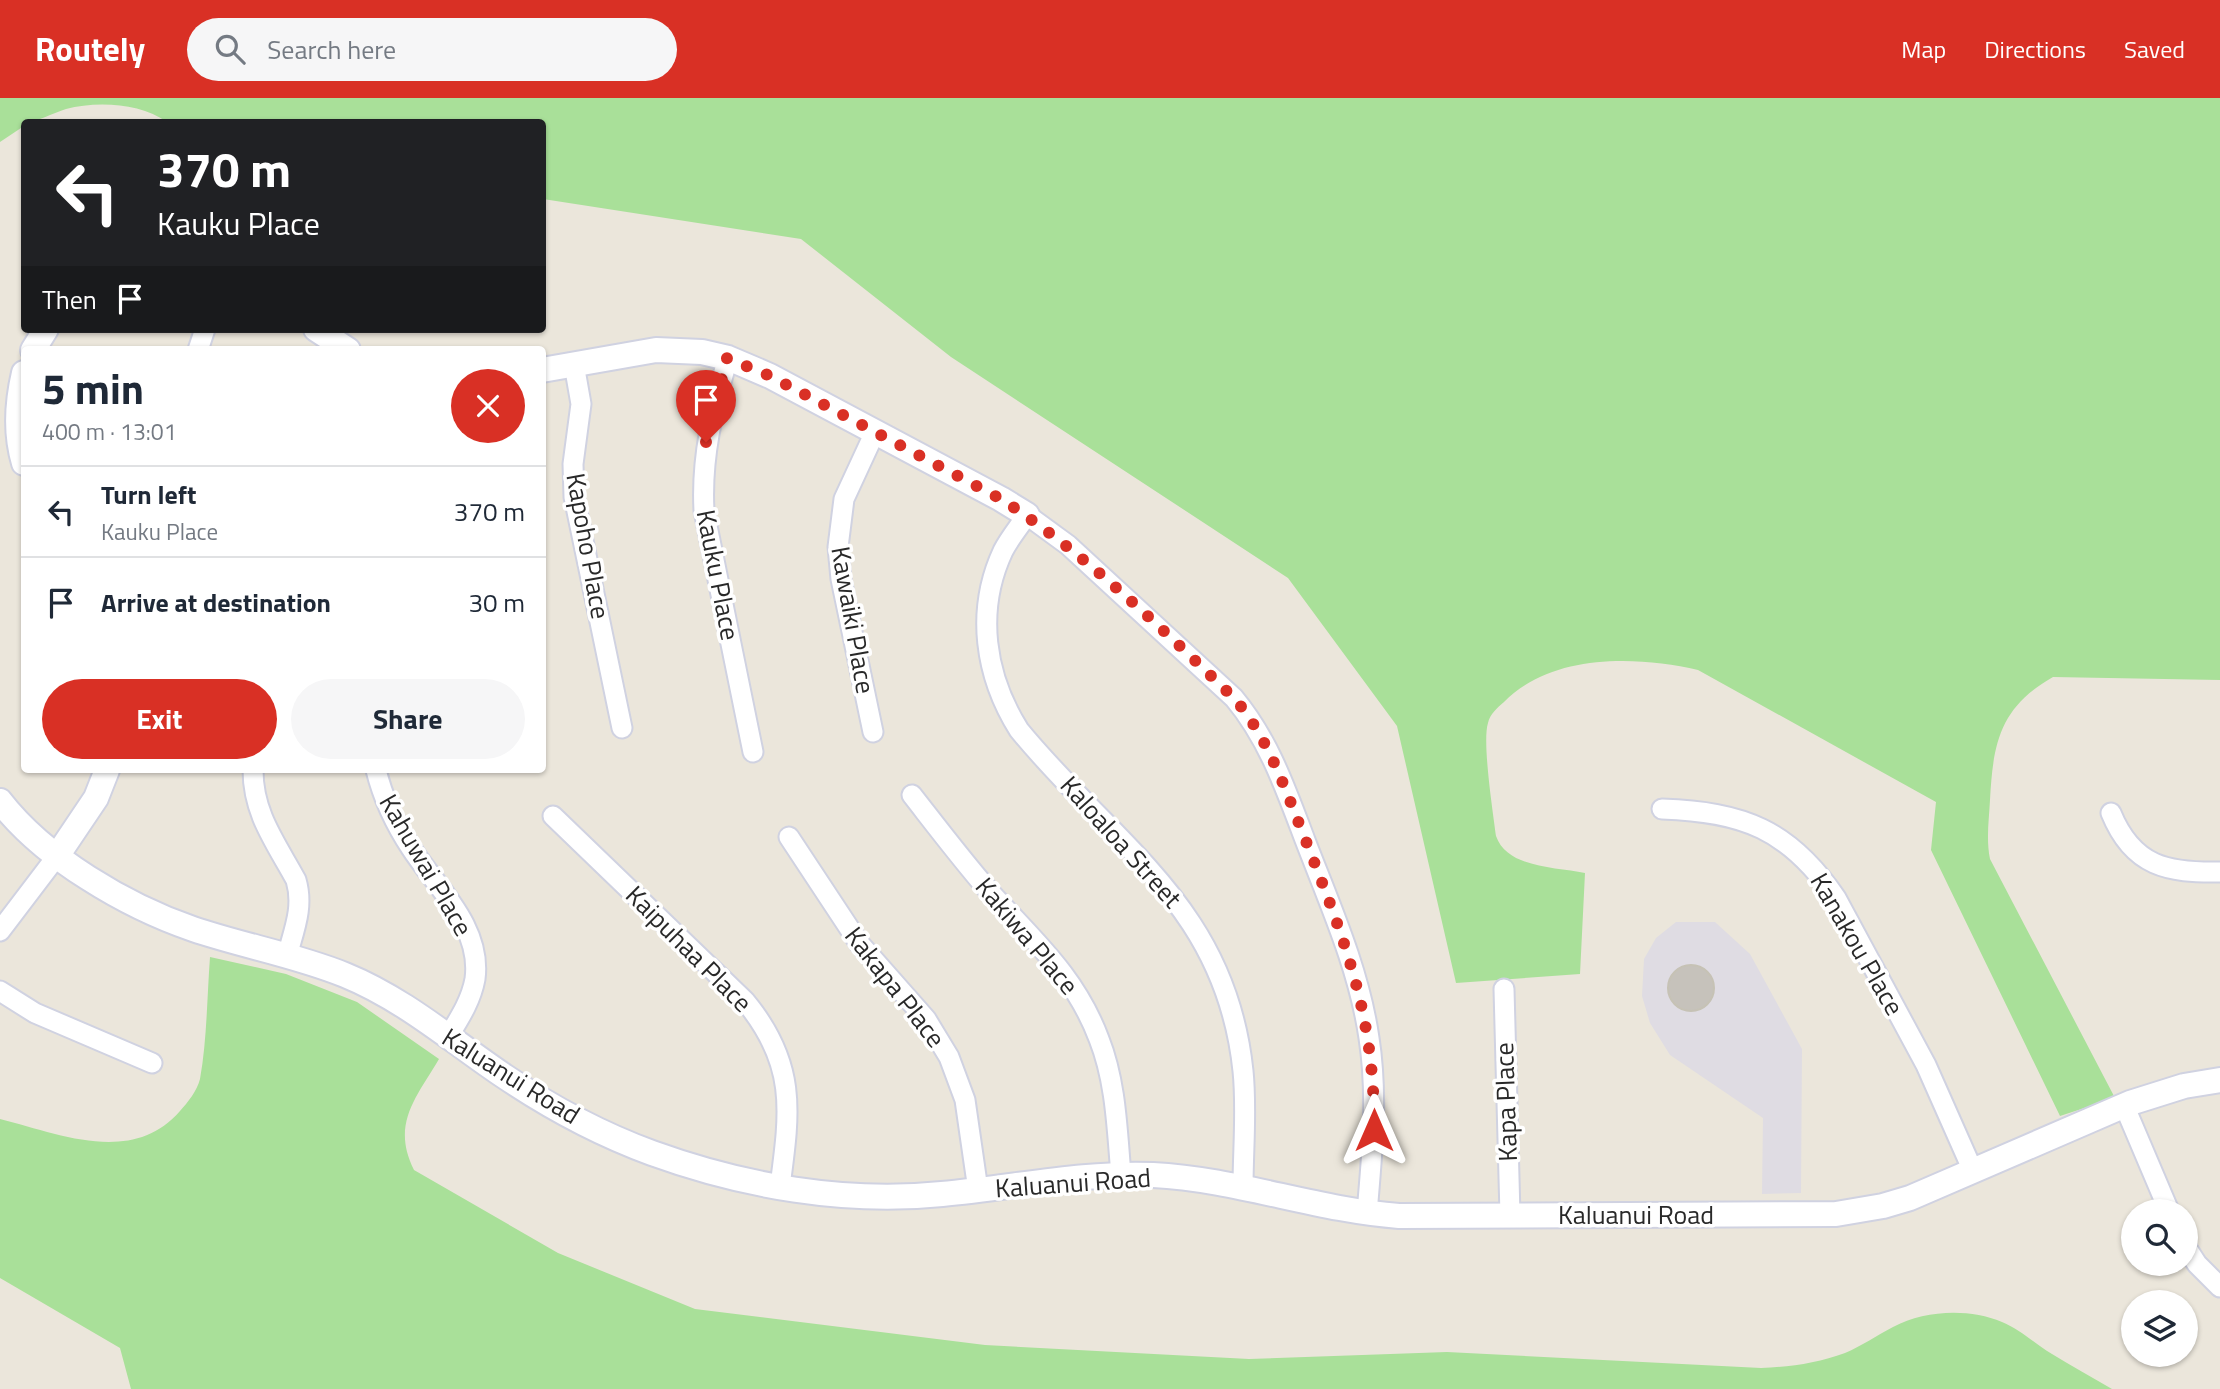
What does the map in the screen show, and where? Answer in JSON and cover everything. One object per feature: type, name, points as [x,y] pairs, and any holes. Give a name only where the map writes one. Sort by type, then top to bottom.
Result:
[{"type":"street","points":[[322,333],[342,346]]},
{"type":"street","points":[[546,369],[656,349],[702,352],[727,358],[770,376],[1027,515],[1068,545],[1234,698],[1257,728],[1273,758],[1345,943],[1364,1007],[1374,1099],[1367,1213]]},
{"type":"street","name":"Kauku Place","points":[[727,358],[706,442],[702,486],[704,511],[753,752]]},
{"type":"street","name":"Kapoho Place","points":[[573,364],[581,404],[573,464],[575,497],[622,728]]},
{"type":"street","points":[[21,394],[18,415],[21,447]]},
{"type":"street","name":"Kawaiki Place","points":[[873,732],[841,579],[838,547],[844,499],[875,432]]},
{"type":"street","name":"Kaloaloa Street","points":[[1027,515],[1004,548],[990,589],[986,632],[992,674],[1003,703],[1019,730],[1154,873],[1192,923],[1208,951],[1231,1009],[1243,1071],[1243,1188]]},
{"type":"street","points":[[0,931],[57,856],[96,798],[106,773]]},
{"type":"street","points":[[253,773],[253,787],[260,816],[296,880],[299,891],[298,915],[287,956]]},
{"type":"street","name":"Kahuwai Place","points":[[377,773],[397,826],[467,928],[471,939],[475,971],[472,992],[448,1037]]},
{"type":"street","name":"Kakiwa Place","points":[[912,795],[988,890],[1054,960],[1079,996],[1100,1041],[1107,1065],[1116,1114],[1121,1175]]},
{"type":"street","name":"Kaluanui Road","points":[[0,801],[57,856],[111,892],[157,916],[357,980],[408,1008],[540,1099],[612,1136],[687,1165],[780,1186],[885,1196],[940,1195],[1121,1175],[1182,1178],[1367,1213],[1427,1216],[1836,1214],[1883,1206],[1910,1198],[2124,1105],[2184,1086],[2220,1080]]},
{"type":"street","name":"Kanakou Place","points":[[1662,809],[1709,812],[1751,823],[1788,845],[1820,874],[1836,898],[1926,1065],[1973,1171]]},
{"type":"street","points":[[2111,813],[2116,826],[2132,848],[2153,864],[2178,872],[2220,872]]},
{"type":"street","name":"Kaipuhaa Place","points":[[553,816],[745,1001],[765,1029],[780,1060],[787,1094],[788,1128],[780,1186]]},
{"type":"street","name":"Kakapa Place","points":[[789,837],[859,943],[926,1019],[949,1057],[965,1100],[978,1190]]},
{"type":"street","name":"Kapa Place","points":[[1504,989],[1510,1215]]},
{"type":"street","points":[[0,991],[35,1013],[152,1063]]},
{"type":"street","points":[[2124,1105],[2164,1199]]},
{"type":"street","points":[[2198,1265],[2220,1287]]},
{"type":"shaded area","points":[[1676,922],[1715,922],[1750,954],[1802,1049],[1801,1193],[1762,1194],[1763,1118],[1670,1055],[1650,1023],[1642,996],[1644,959],[1656,938]]},
{"type":"green space","points":[[0,98],[2220,98],[2220,680],[2053,677],[2021,701],[2011,714],[1997,744],[1991,780],[1988,837],[1990,859],[2115,1098],[2060,1116],[1931,850],[1936,802],[1698,670],[1674,665],[1622,661],[1570,667],[1546,674],[1524,686],[1492,714],[1486,732],[1487,761],[1496,836],[1502,847],[1510,854],[1533,864],[1585,873],[1580,974],[1456,983],[1397,726],[1288,578],[951,357],[801,239],[546,199],[546,119],[162,119],[131,107],[91,105],[66,109],[40,119],[21,119],[21,128],[0,142]]},
{"type":"green space","points":[[210,957],[286,974],[357,1002],[439,1059],[415,1099],[406,1125],[405,1139],[414,1170],[558,1253],[695,1309],[985,1345],[1249,1359],[1447,1352],[1761,1368],[1825,1359],[1845,1353],[1906,1321],[1933,1314],[1961,1313],[1989,1317],[2009,1325],[2112,1389],[131,1389],[120,1348],[0,1278],[0,1119],[71,1138],[94,1141],[118,1142],[140,1138],[161,1128],[186,1104],[200,1079]]},
{"type":"building","points":[[1691,965],[1700,966],[1707,972],[1713,979],[1713,997],[1707,1004],[1700,1010],[1691,1011],[1682,1010],[1675,1004],[1669,997],[1668,988],[1669,979],[1675,972],[1682,966]]},
{"type":"route","points":[[706,442],[727,358],[748,365],[1001,499],[1035,521],[1068,545],[1234,698],[1257,728],[1273,758],[1345,943],[1360,991],[1369,1038],[1373,1068],[1374,1130]]}]
